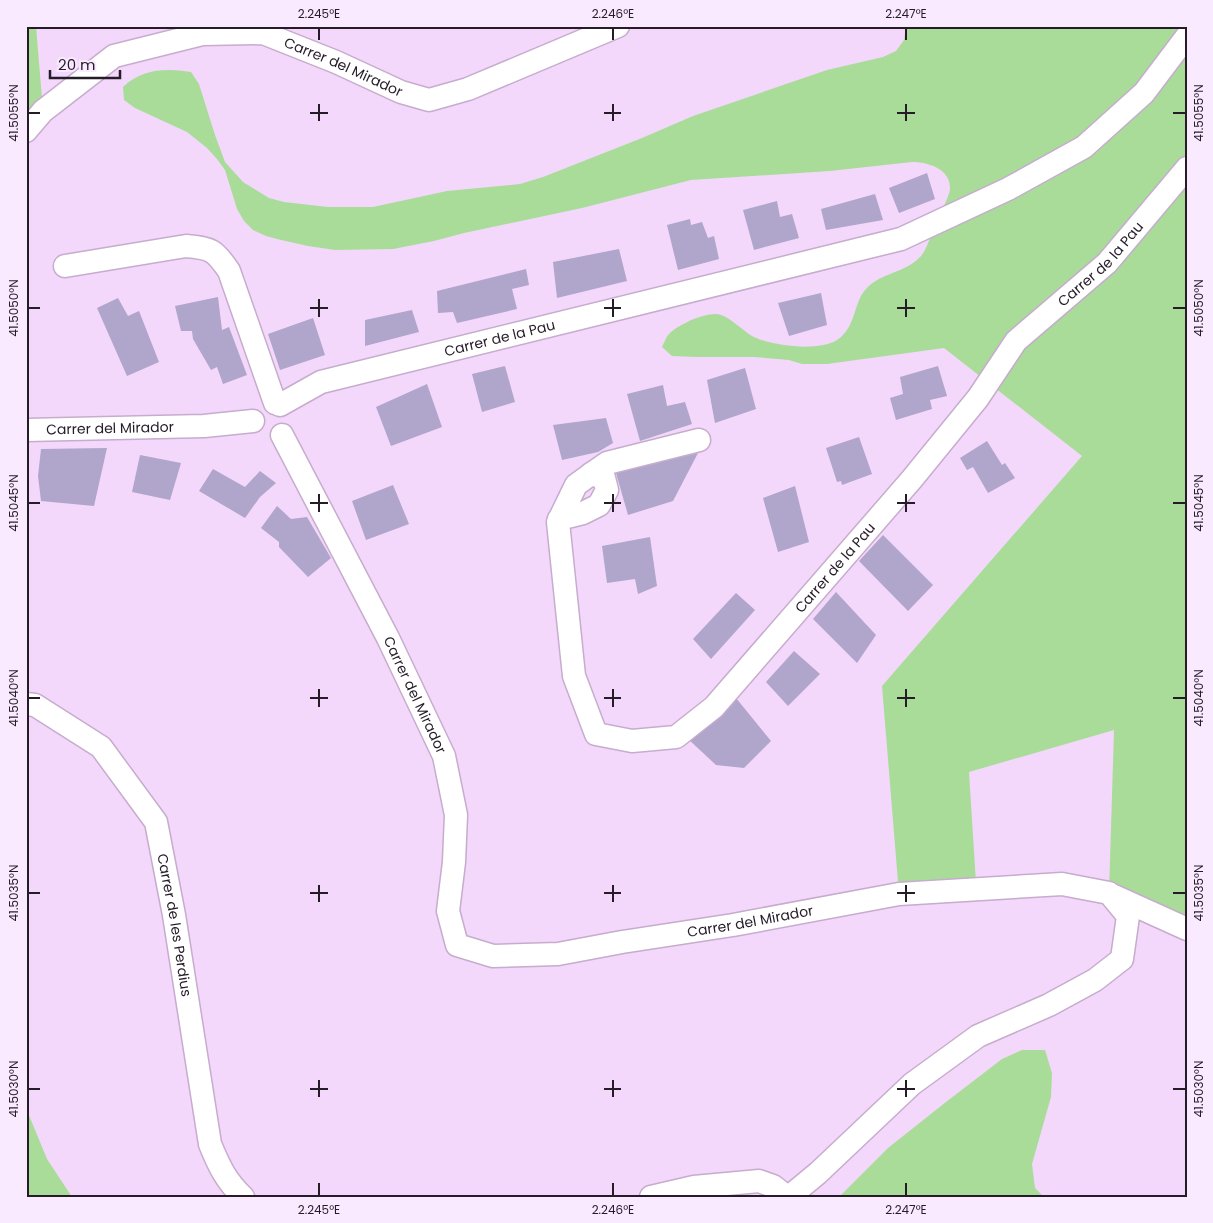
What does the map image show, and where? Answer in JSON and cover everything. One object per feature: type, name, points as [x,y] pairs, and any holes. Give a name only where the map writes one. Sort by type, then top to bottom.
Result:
[{"type":"street","name":"Carrer del Mirador","points":[[26,131],[43,111],[114,56],[202,34],[263,32],[336,62],[401,92],[429,100],[468,89],[618,26]]},
{"type":"street","name":"Carrer de la Pau","points":[[278,404],[320,382],[907,237],[1008,189],[1084,146],[1144,93],[1187,36]]},
{"type":"street","name":"Carrer de la Pau","points":[[699,440],[607,463],[576,485],[559,519],[574,676],[596,734],[632,741],[676,737],[714,707],[912,479],[978,398],[1016,341],[1107,263],[1187,168]]},
{"type":"street","points":[[65,266],[186,246],[205,248],[218,256],[229,271],[278,404],[285,410],[289,421],[288,427],[282,435],[274,439],[263,437],[255,430],[253,421],[255,413],[258,408],[269,403],[278,404]]},
{"type":"street","name":"Carrer del Mirador","points":[[26,430],[204,426],[253,421]]},
{"type":"street","name":"Carrer del Mirador","points":[[282,435],[388,638],[444,756],[456,815],[454,862],[448,911],[457,945],[493,956],[558,954],[733,925],[899,894],[1062,884],[1109,893]]},
{"type":"street","name":"Carrer de les Perdius","points":[[26,704],[35,705],[101,747],[156,822],[174,915],[210,1144],[219,1167],[231,1186],[243,1197]]},
{"type":"street","points":[[1109,893],[1187,928]]},
{"type":"street","points":[[651,1197],[694,1187],[759,1181],[773,1186],[788,1197],[818,1173],[912,1084],[978,1036],[1049,1005],[1095,980],[1122,959],[1128,916],[1109,893]]},
{"type":"green space","points":[[26,26],[36,26],[43,111],[26,131]]},
{"type":"green space","points":[[906,26],[1187,26],[1187,926],[1109,893],[1114,730],[969,772],[976,883],[899,894],[882,686],[1082,456],[944,348],[827,364],[802,364],[789,360],[754,357],[672,356],[662,347],[673,330],[701,316],[716,314],[729,319],[752,336],[771,343],[807,347],[829,344],[837,340],[848,328],[859,300],[867,288],[879,279],[907,267],[919,258],[924,251],[950,189],[947,176],[943,172],[925,163],[912,162],[830,171],[691,180],[582,208],[434,241],[393,249],[335,250],[281,240],[253,230],[244,221],[237,209],[225,170],[207,148],[187,132],[135,108],[124,100],[123,87],[138,76],[163,70],[191,72],[199,84],[225,162],[243,182],[269,198],[284,202],[328,207],[373,207],[447,191],[520,184],[543,177],[693,116],[827,70],[883,57],[896,51],[904,40]]},
{"type":"green space","points":[[1022,1050],[1045,1050],[1052,1073],[1051,1097],[1032,1164],[1035,1188],[1044,1197],[839,1197],[888,1148],[1002,1059]]},
{"type":"green space","points":[[26,1108],[47,1159],[72,1197],[26,1197]]},
{"type":"building","points":[[927,173],[935,199],[899,213],[889,188]]},
{"type":"building","points":[[875,194],[883,220],[826,230],[821,209]]},
{"type":"building","points":[[777,201],[780,217],[792,214],[799,238],[754,250],[743,210]]},
{"type":"building","points":[[690,219],[691,225],[702,222],[708,238],[714,236],[719,259],[678,270],[667,225]]},
{"type":"building","points":[[619,249],[627,281],[557,298],[553,262]]},
{"type":"building","points":[[526,269],[529,285],[512,289],[517,309],[457,323],[453,312],[438,313],[437,291]]},
{"type":"building","points":[[821,293],[827,325],[789,336],[778,303]]},
{"type":"building","points":[[218,297],[222,330],[229,327],[247,375],[223,384],[217,367],[211,370],[193,339],[192,331],[181,331],[175,306]]},
{"type":"building","points":[[118,298],[128,316],[139,311],[159,362],[127,376],[97,308]]},
{"type":"building","points":[[412,310],[419,332],[365,346],[365,320]]},
{"type":"building","points":[[313,318],[325,355],[280,370],[268,334]]},
{"type":"building","points":[[505,366],[515,402],[482,412],[472,374]]},
{"type":"building","points":[[938,366],[947,396],[930,400],[932,409],[896,420],[890,398],[903,394],[900,377]]},
{"type":"building","points":[[745,368],[756,409],[715,423],[707,380]]},
{"type":"building","points":[[427,384],[442,427],[391,446],[376,407]]},
{"type":"building","points":[[663,385],[667,406],[685,402],[692,424],[640,441],[627,394]]},
{"type":"building","points":[[606,418],[613,443],[598,452],[562,460],[553,425]]},
{"type":"building","points":[[859,437],[872,474],[842,485],[841,481],[837,482],[826,448]]},
{"type":"building","points":[[987,441],[1002,465],[1005,463],[1015,478],[988,493],[973,467],[967,470],[960,458]]},
{"type":"building","points":[[107,448],[94,506],[41,501],[38,476],[41,449]]},
{"type":"building","points":[[698,453],[673,501],[628,515],[616,473]]},
{"type":"building","points":[[140,455],[181,463],[170,500],[132,492]]},
{"type":"building","points":[[213,469],[245,487],[260,471],[276,483],[260,497],[245,518],[199,491]]},
{"type":"building","points":[[393,485],[409,524],[366,540],[352,501]]},
{"type":"building","points":[[795,486],[809,542],[778,552],[763,498]]},
{"type":"building","points":[[277,506],[291,519],[307,517],[331,558],[308,577],[279,547],[279,542],[261,528]]},
{"type":"building","points":[[883,535],[933,585],[908,611],[859,561]]},
{"type":"building","points":[[650,537],[657,586],[638,594],[635,579],[607,583],[602,546]]},
{"type":"building","points":[[836,592],[876,635],[857,663],[813,619]]},
{"type":"building","points":[[736,593],[755,610],[711,659],[693,639]]},
{"type":"building","points":[[794,651],[820,674],[788,706],[766,682]]},
{"type":"building","points":[[736,698],[771,741],[744,768],[716,765],[687,738]]}]
